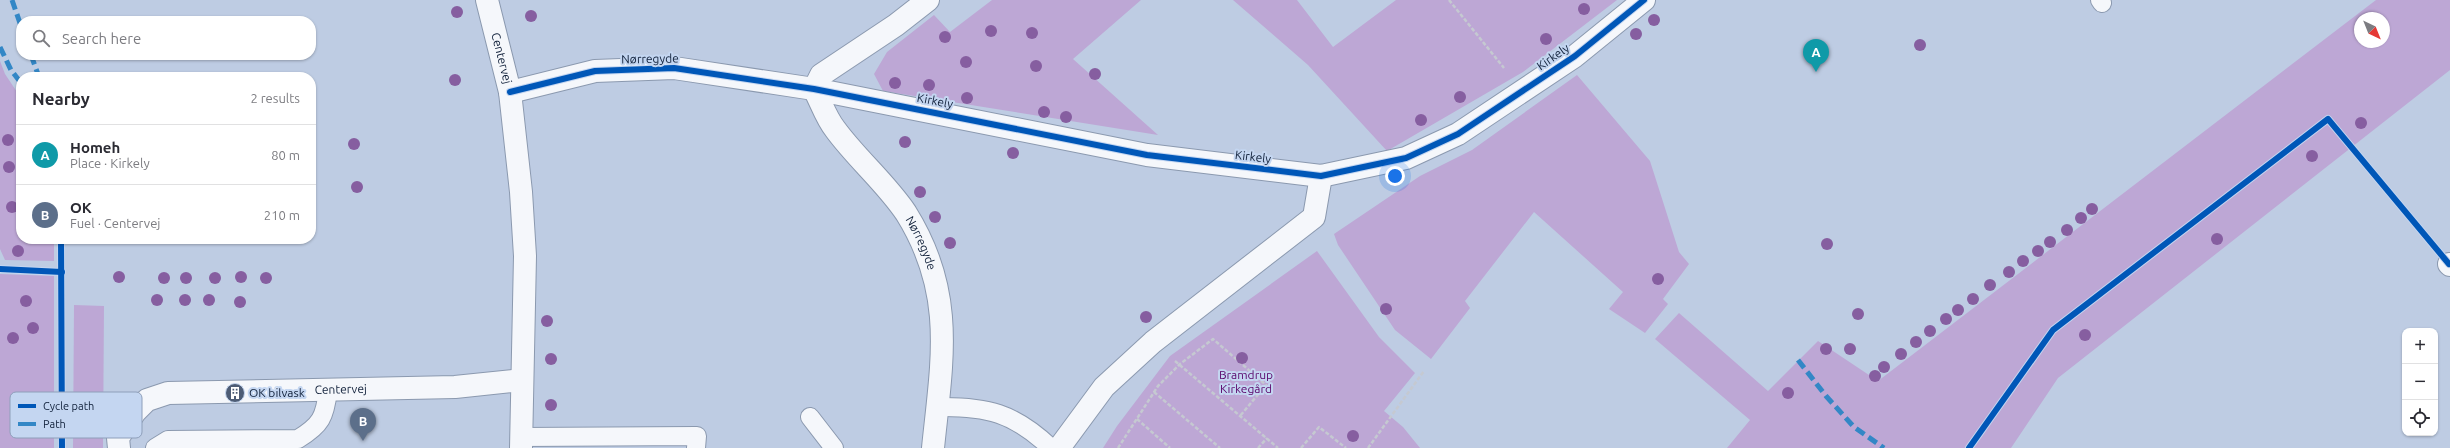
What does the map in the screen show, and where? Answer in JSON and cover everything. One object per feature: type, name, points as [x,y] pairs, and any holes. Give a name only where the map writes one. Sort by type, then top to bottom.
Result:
[{"type":"street","name":"Centervej","points":[[487,0],[510,92],[525,256],[521,443]]},
{"type":"street","points":[[814,89],[821,75],[896,25],[928,0]]},
{"type":"street","name":"Kirkely","points":[[814,89],[1147,155],[1321,176],[1406,158],[1458,134],[1575,56],[1644,0]]},
{"type":"street","name":"Nørregyde","points":[[510,92],[595,71],[674,68],[814,89],[834,128],[905,212],[925,250],[940,297],[943,348],[932,448]]},
{"type":"street","points":[[1059,448],[1104,387],[1153,342],[1314,217],[1321,176]]},
{"type":"street","name":"Centervej","points":[[142,405],[147,400],[168,393],[455,387],[522,380]]},
{"type":"street","name":"Centervej","points":[[118,438],[119,448]]},
{"type":"lane","points":[[156,448],[168,440],[298,439],[316,428],[326,410],[328,390]]},
{"type":"lane","points":[[937,407],[970,406],[1002,414],[1032,430],[1051,448]]},
{"type":"lane","points":[[810,417],[834,448]]},
{"type":"lane","points":[[521,443],[697,436],[696,448]]},
{"type":"path","points":[[1448,0],[1523,91]]},
{"type":"path","points":[[1118,448],[1154,392],[1180,364],[1213,339],[1266,385],[1240,416]]},
{"type":"path","points":[[1153,342],[1278,448]]},
{"type":"path","points":[[1368,448],[1424,371]]},
{"type":"path","points":[[1154,392],[1220,448]]},
{"type":"path","points":[[1137,419],[1170,448]]},
{"type":"path","points":[[1301,448],[1319,427],[1346,448]]},
{"type":"path","points":[[1258,448],[1266,438]]},
{"type":"green space","points":[[992,0],[1141,0],[1073,59],[1158,135],[883,91],[874,74],[887,52],[934,15],[950,32]]},
{"type":"green space","points":[[1233,0],[1297,0],[1333,47],[1396,0],[1617,0],[1523,72],[1387,151],[1308,65]]},
{"type":"green space","points":[[2376,0],[2450,0],[2450,70],[2058,378],[2011,448],[1727,448],[1750,420],[1655,339],[1679,313],[1768,391],[1818,341],[1878,381],[2354,17],[2354,48],[2390,48],[2390,12],[2360,12]]},
{"type":"green space","points":[[0,61],[5,74],[16,90],[16,244],[54,244],[54,261],[5,260],[0,249]]},
{"type":"green space","points":[[1577,75],[1650,161],[1679,252],[1689,264],[1663,299],[1668,304],[1645,333],[1609,309],[1623,292],[1534,212],[1465,301],[1470,308],[1431,359],[1395,330],[1338,245],[1334,234],[1420,176],[1472,150]]},
{"type":"green space","name":"Bramdrup Kirkegård","points":[[1317,251],[1379,337],[1415,373],[1384,411],[1403,427],[1420,448],[1103,448],[1117,426],[1170,356]]},
{"type":"green space","points":[[0,274],[54,276],[54,392],[10,392],[10,438],[54,438],[54,448],[0,448]]},
{"type":"green space","points":[[74,305],[104,306],[103,392],[73,392]]},
{"type":"green space","points":[[73,438],[103,438],[103,448],[73,448]]},
{"type":"marked path","points":[[12,0],[18,16]]},
{"type":"marked path","points":[[0,47],[11,70],[16,76]]},
{"type":"marked path","points":[[33,60],[37,72]]},
{"type":"marked path","points":[[1798,360],[1826,396],[1854,427],[1884,448]]},
{"type":"cycle path","points":[[510,92],[595,71],[674,68],[814,89],[1147,155],[1321,176],[1406,158],[1458,134],[1575,56],[1644,0]]},
{"type":"cycle path","points":[[1969,448],[2053,330],[2328,119],[2449,264]]},
{"type":"cycle path","points":[[61,244],[62,392]]},
{"type":"cycle path","points":[[0,269],[62,272]]},
{"type":"cycle path","points":[[62,438],[62,448]]},
{"type":"place","name":"Homeh","points":[[1816,72]]},
{"type":"place","name":"OK bilvask","points":[[235,393]]},
{"type":"place","name":"OK","points":[[363,441]]}]
